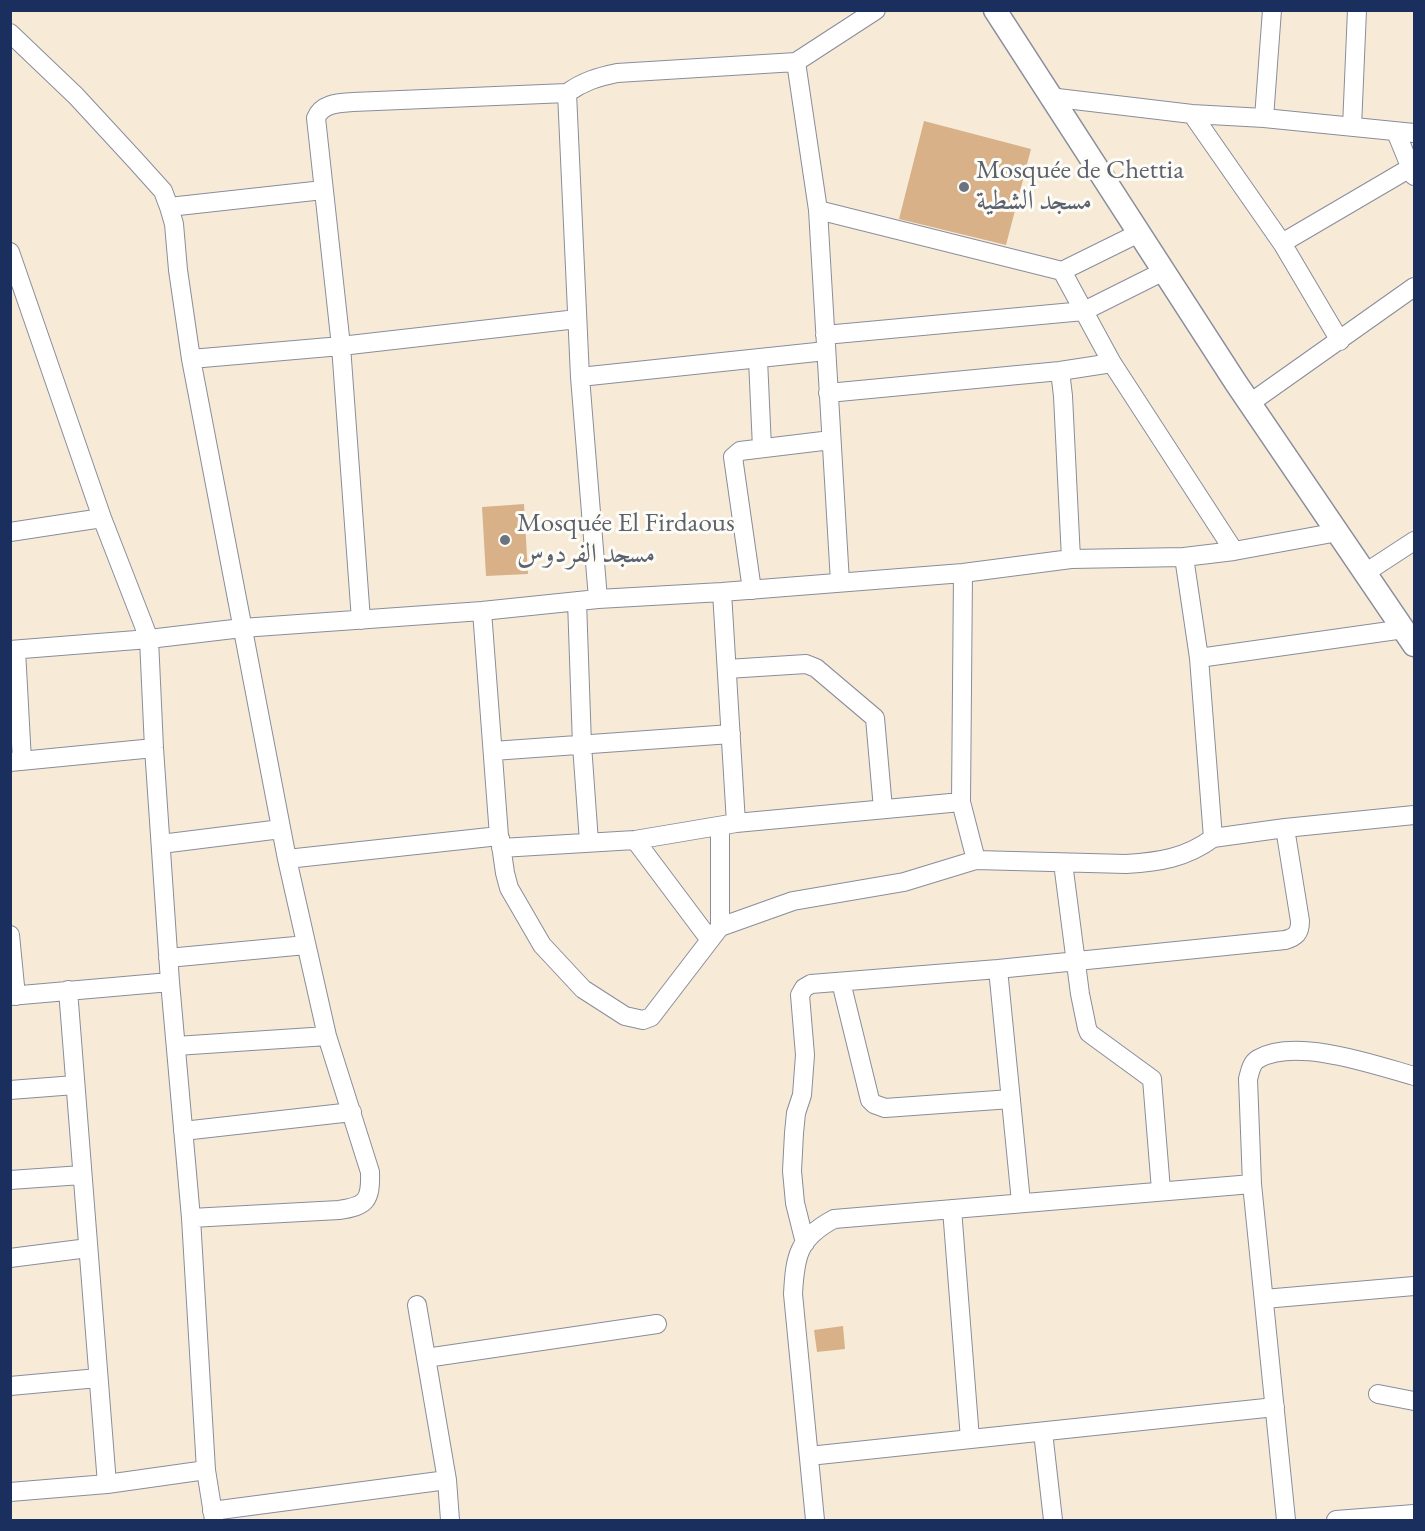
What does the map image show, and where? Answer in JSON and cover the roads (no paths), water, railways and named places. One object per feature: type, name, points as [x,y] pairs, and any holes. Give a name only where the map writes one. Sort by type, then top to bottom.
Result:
[{"type":"street","points":[[361,620],[340,346],[315,122],[318,113],[328,105],[353,102],[567,93],[596,77],[617,73],[796,62],[876,10]]},
{"type":"street","points":[[995,10],[1049,97],[1250,404],[1409,637],[1199,658]]},
{"type":"street","points":[[1264,118],[1272,10]]},
{"type":"street","points":[[1352,127],[1357,10]]},
{"type":"street","points":[[11,34],[76,96],[136,161],[163,191],[169,207],[174,224],[191,359],[287,859],[327,1036],[370,1172],[369,1193],[364,1203],[357,1207],[339,1210],[191,1218]]},
{"type":"street","points":[[796,62],[818,210],[840,582]]},
{"type":"street","points":[[567,93],[580,377],[598,599]]},
{"type":"street","points":[[1049,97],[1192,114],[1264,118],[1414,133]]},
{"type":"street","points":[[1192,114],[1282,243],[1340,341]]},
{"type":"street","points":[[1282,243],[1412,172],[1396,132]]},
{"type":"street","points":[[169,207],[323,190]]},
{"type":"street","points":[[818,210],[1062,271],[1139,233]]},
{"type":"street","points":[[10,252],[102,518],[149,639],[168,958],[191,1218],[206,1470],[213,1516],[447,1480]]},
{"type":"street","points":[[1062,271],[1112,363],[1234,551]]},
{"type":"street","points":[[580,377],[758,359],[825,343],[1084,312],[1164,271]]},
{"type":"street","points":[[1250,404],[1414,287]]},
{"type":"street","points":[[191,359],[340,346],[577,319]]},
{"type":"street","points":[[758,359],[762,448]]},
{"type":"street","points":[[828,393],[1060,371],[1112,363]]},
{"type":"street","points":[[1060,371],[1064,405],[1071,559]]},
{"type":"street","points":[[753,590],[733,457],[740,451],[831,440]]},
{"type":"street","points":[[10,532],[102,518]]},
{"type":"street","points":[[154,748],[16,761],[13,650],[149,639],[242,628],[482,611],[598,599],[753,590],[963,573],[1071,559],[1184,557],[1234,551],[1338,532]]},
{"type":"street","points":[[1365,573],[1414,542]]},
{"type":"street","points":[[1184,557],[1199,658],[1213,838]]},
{"type":"street","points":[[963,573],[961,802],[976,860]]},
{"type":"street","points":[[715,934],[728,825],[730,734],[722,592]]},
{"type":"street","points":[[577,601],[582,745],[589,842]]},
{"type":"street","points":[[482,611],[500,842],[509,888],[542,945],[584,988],[625,1016],[637,1020],[651,1017],[715,934],[793,901],[904,882],[976,860],[1126,864],[1150,862],[1198,849],[1213,838],[1414,815]]},
{"type":"street","points":[[727,669],[806,664],[816,668],[875,718],[883,809]]},
{"type":"street","points":[[493,752],[730,734]]},
{"type":"street","points":[[287,859],[500,842],[635,840],[728,825],[961,802]]},
{"type":"street","points":[[805,1244],[795,1203],[792,1171],[795,1123],[802,1095],[804,1055],[801,995],[804,988],[811,984],[1076,962],[1285,940],[1294,937],[1300,930],[1286,828]]},
{"type":"street","points":[[161,844],[281,829]]},
{"type":"street","points":[[635,840],[715,934]]},
{"type":"street","points":[[1063,863],[1080,994],[1089,1033],[1152,1079],[1161,1190]]},
{"type":"street","points":[[10,935],[13,996],[170,982]]},
{"type":"street","points":[[168,958],[306,945]]},
{"type":"street","points":[[998,969],[1021,1202]]},
{"type":"street","points":[[841,982],[870,1100],[874,1104],[885,1108],[1011,1099]]},
{"type":"street","points":[[68,990],[107,1484]]},
{"type":"street","points":[[176,1046],[327,1036]]},
{"type":"street","points":[[1286,1521],[1252,1184],[1248,1079],[1252,1065],[1258,1059],[1284,1052],[1311,1051],[1348,1058],[1414,1076]]},
{"type":"street","points":[[10,1090],[75,1085]]},
{"type":"street","points":[[183,1131],[352,1112]]},
{"type":"street","points":[[10,1180],[82,1175]]},
{"type":"street","points":[[815,1521],[793,1294],[794,1266],[798,1252],[819,1227],[834,1219],[1252,1184]]},
{"type":"street","points":[[952,1209],[970,1440]]},
{"type":"street","points":[[10,1258],[88,1248]]},
{"type":"street","points":[[1264,1299],[1414,1286]]},
{"type":"street","points":[[417,1305],[447,1480],[450,1521]]},
{"type":"street","points":[[426,1358],[657,1324]]},
{"type":"street","points":[[10,1386],[98,1378]]},
{"type":"street","points":[[1378,1394],[1414,1401]]},
{"type":"street","points":[[809,1455],[1275,1407]]},
{"type":"street","points":[[1043,1432],[1053,1521]]},
{"type":"street","points":[[10,1492],[107,1484],[206,1470]]},
{"type":"street","points":[[1336,1521],[1414,1514]]},
{"type":"place","name":"Mosquée de Chettia مسجد الشطية","points":[[964,187]]},
{"type":"place","name":"Mosquée El Firdaous مسجد الفردوس","points":[[505,540]]}]
